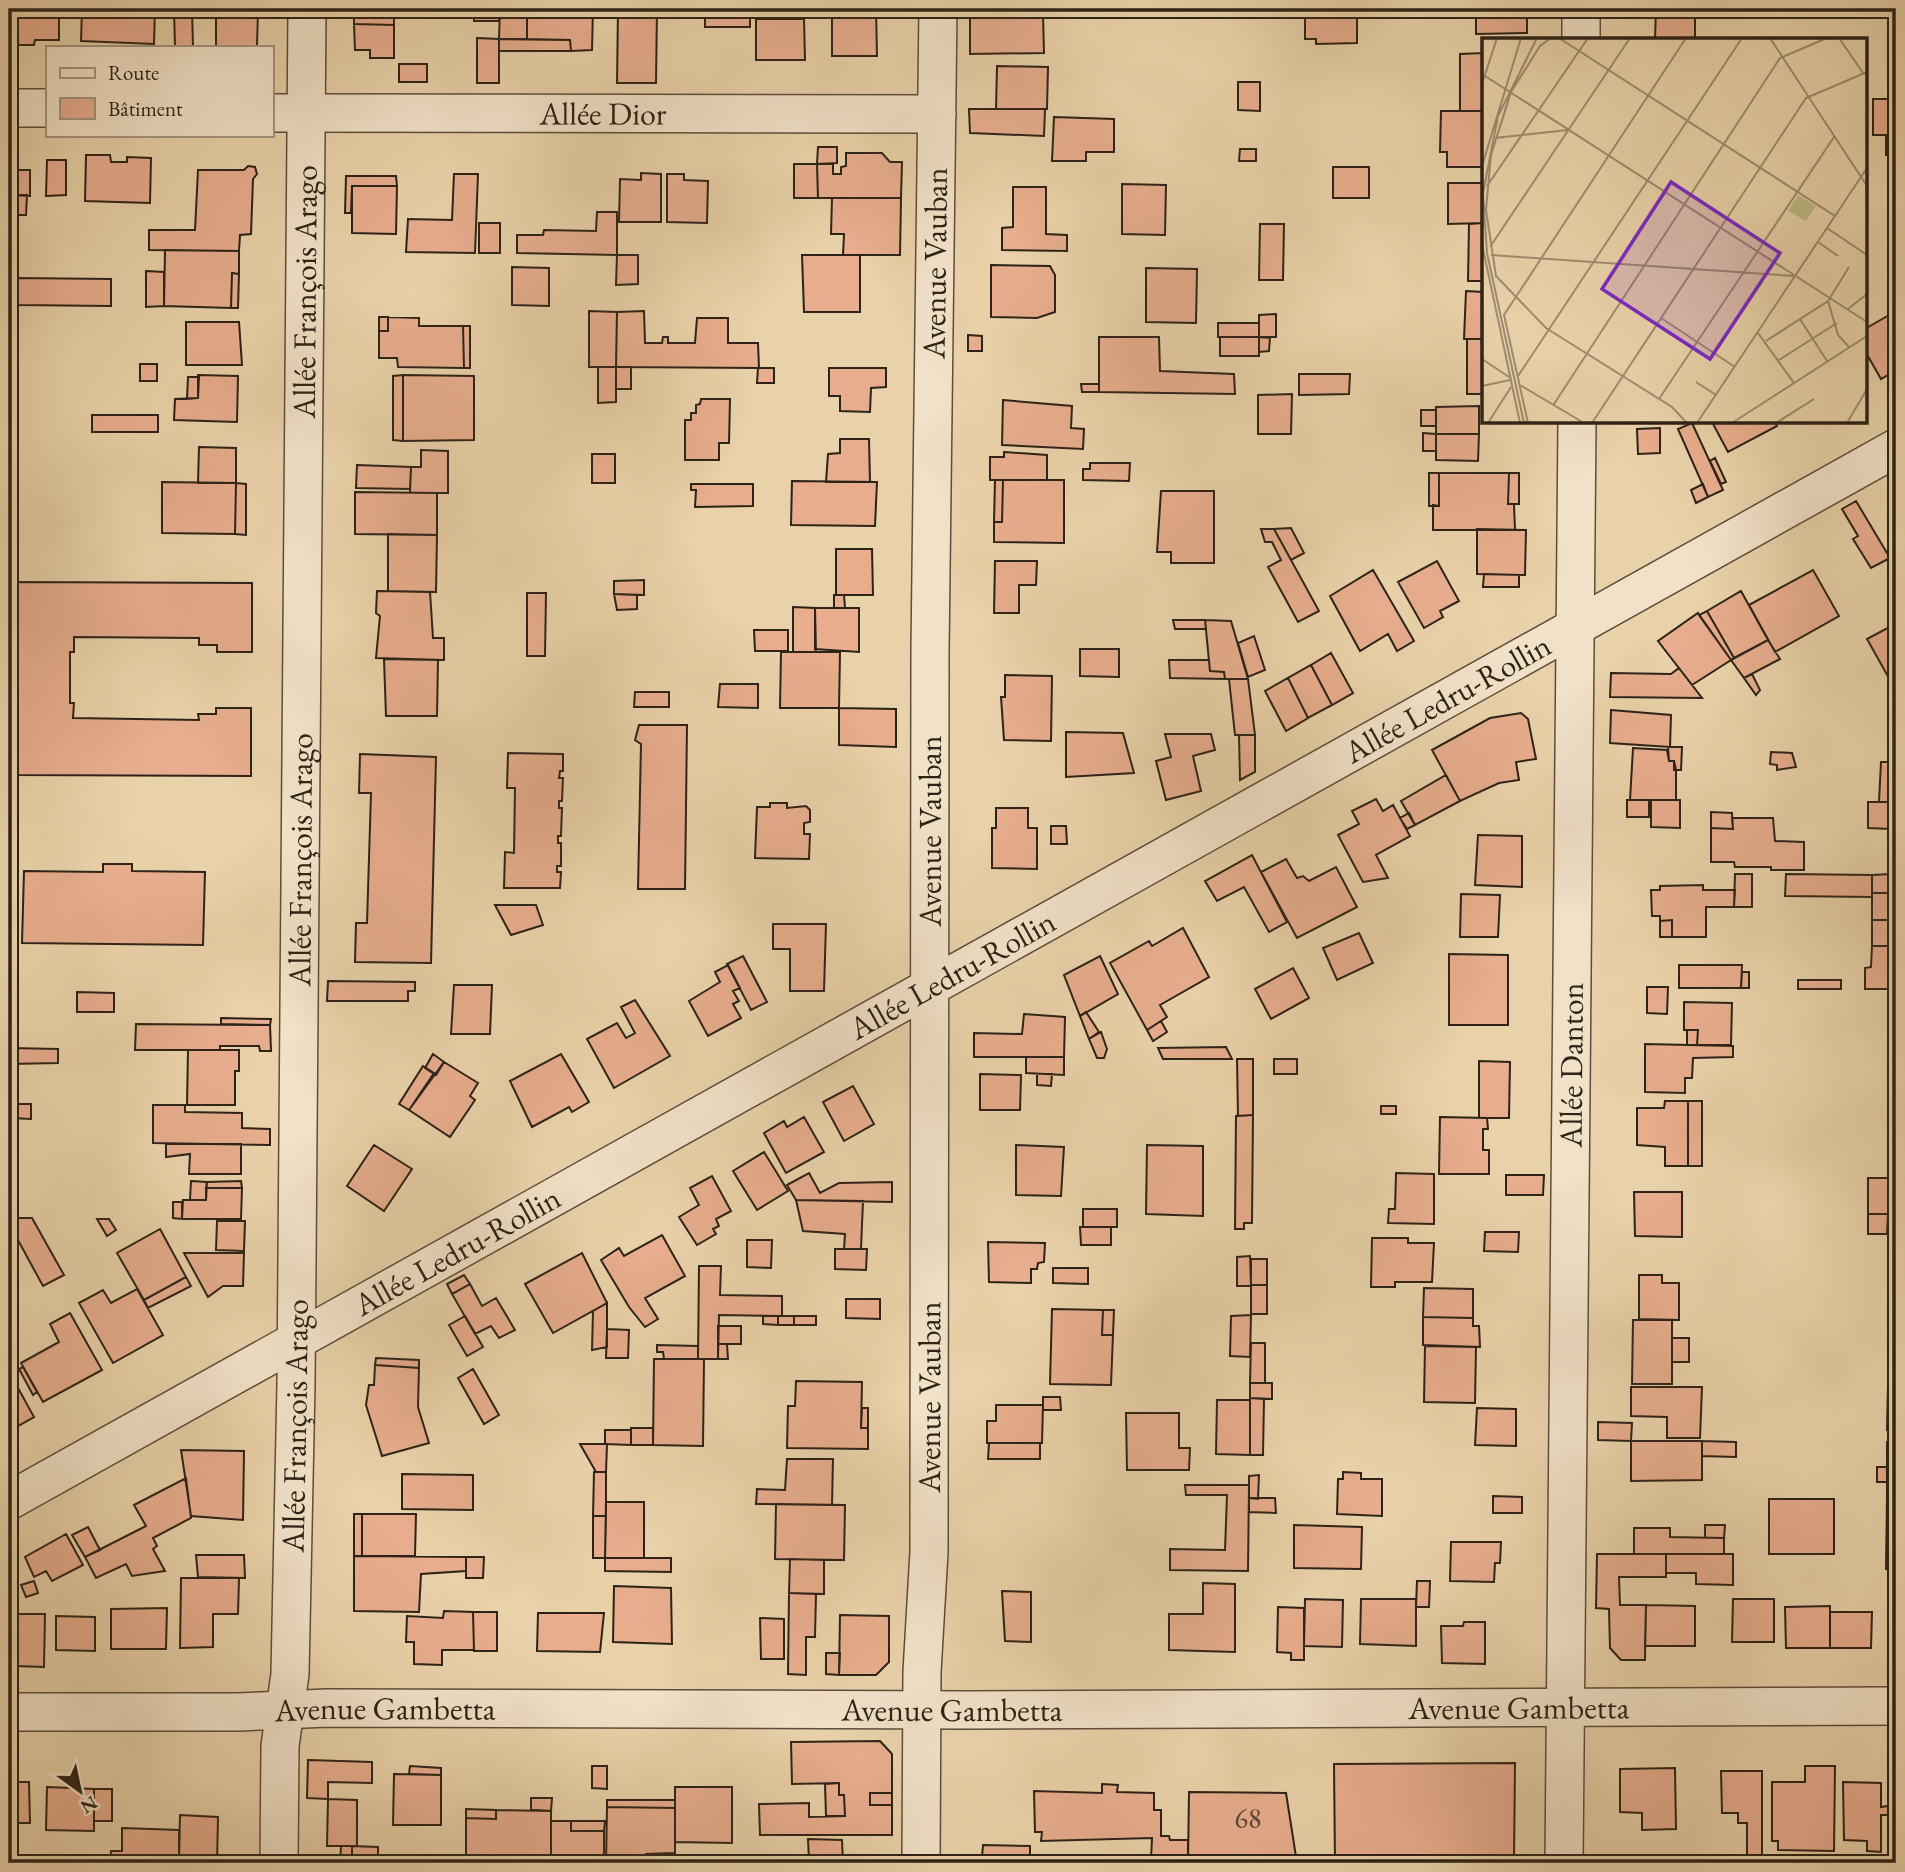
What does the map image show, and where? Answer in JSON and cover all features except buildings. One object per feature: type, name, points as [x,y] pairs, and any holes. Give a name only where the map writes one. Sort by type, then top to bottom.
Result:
[{"type":"street","name":"Allée François Arago","points":[[279,1863],[280,1746],[290,1674],[296,1340],[288,113],[307,9]]},
{"type":"street","name":"Avenue Vauban","points":[[920,1863],[922,1710],[929,1552],[929,987],[938,9]]},
{"type":"street","points":[[1581,9],[1581,38]]},
{"type":"street","points":[[9,108],[46,108]]},
{"type":"street","name":"Allée Dior","points":[[288,113],[937,114]]},
{"type":"street","name":"Allée Danton","points":[[1564,1863],[1577,424]]},
{"type":"street","name":"Allée Ledru-Rollin","points":[[9,1501],[1896,448]]},
{"type":"street","name":"Avenue Gambetta","points":[[9,1712],[355,1708],[922,1710],[1896,1706]]}]
